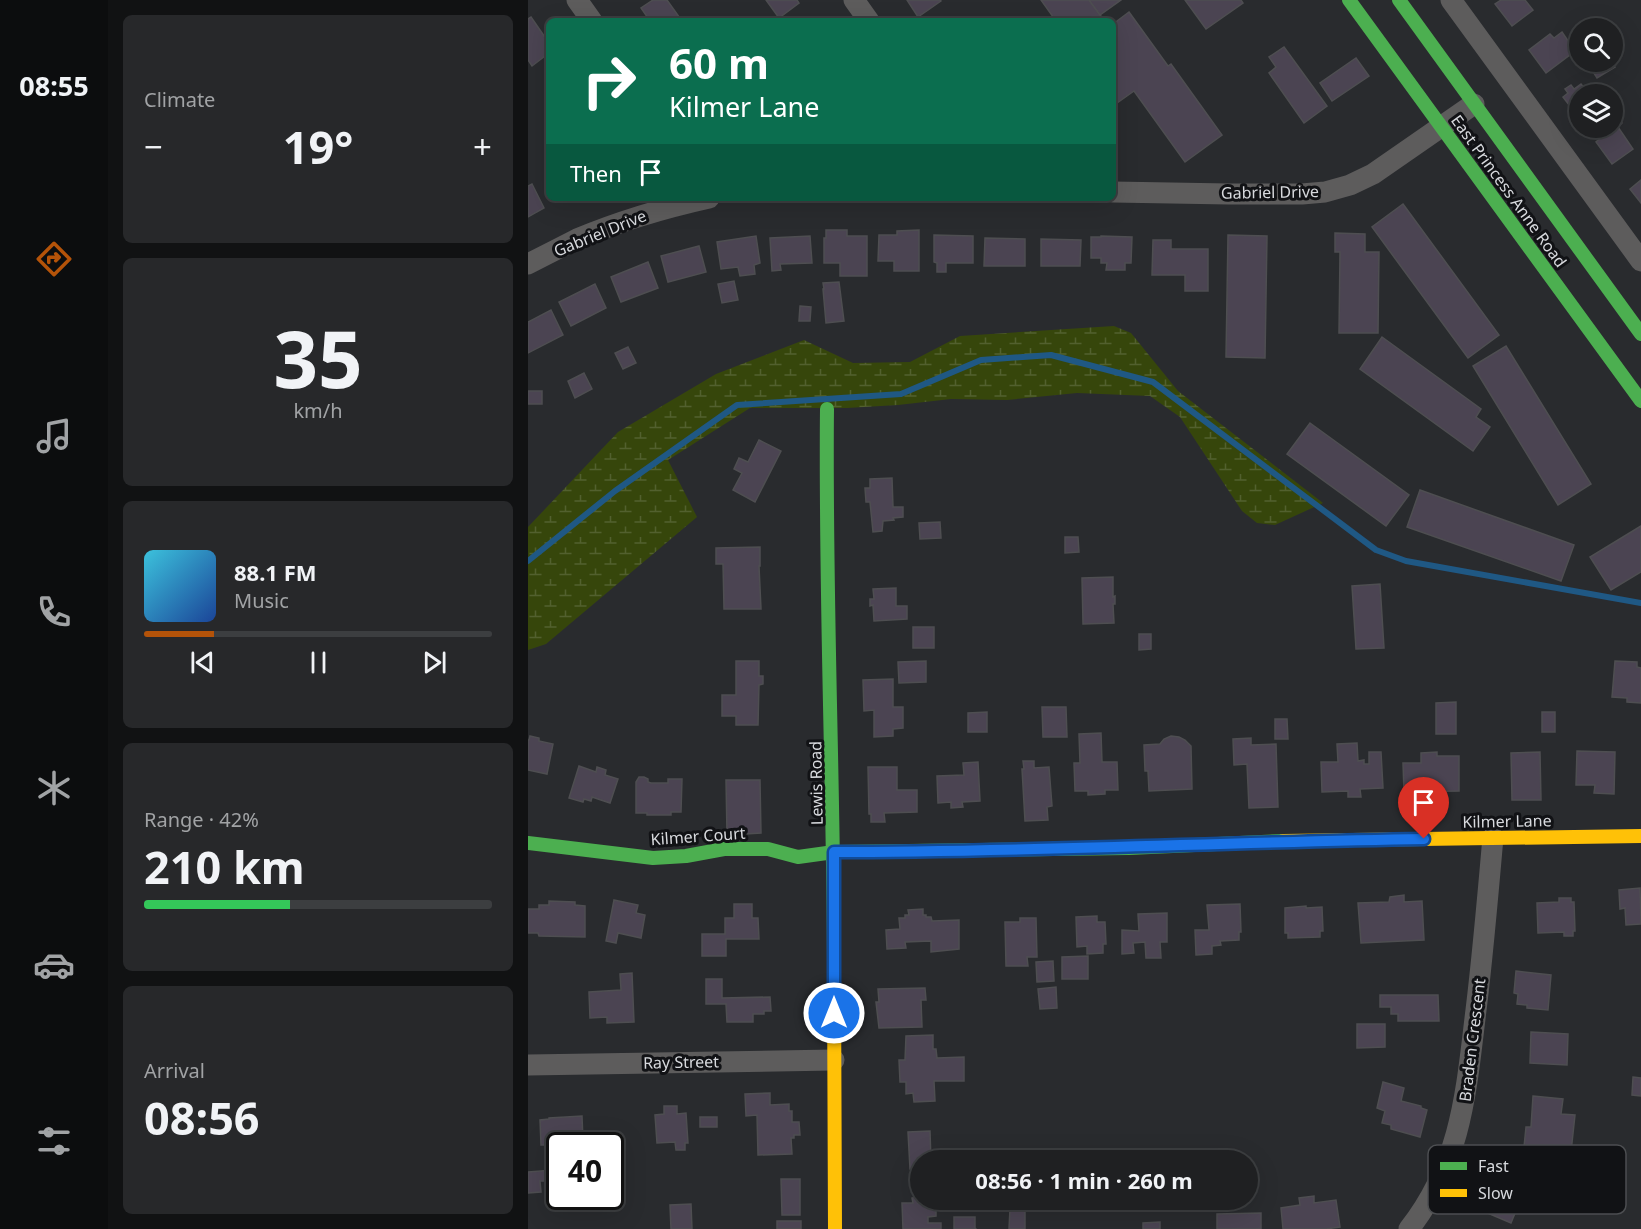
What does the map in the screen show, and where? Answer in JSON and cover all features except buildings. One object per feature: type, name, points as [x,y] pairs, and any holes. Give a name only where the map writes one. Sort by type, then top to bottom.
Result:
[{"type":"street","points":[[577,0],[590,18]]},
{"type":"street","points":[[854,0],[867,18]]},
{"type":"street","name":"East Princess Anne Road","points":[[1349,0],[1641,401]]},
{"type":"street","name":"East Princess Anne Road","points":[[1399,0],[1641,334]]},
{"type":"street","points":[[1451,0],[1641,261]]},
{"type":"street","name":"Gabriel Drive","points":[[1116,192],[1302,194],[1325,192],[1350,185],[1373,174],[1474,104]]},
{"type":"street","name":"Gabriel Drive","points":[[528,264],[576,240],[629,220],[696,201]]},
{"type":"street","name":"Lewis Road","points":[[827,409],[825,524],[834,852],[835,1229]]},
{"type":"street","name":"Kilmer Lane","points":[[834,852],[1129,848],[1268,841],[1641,836]]},
{"type":"street","name":"Braden Crescent","points":[[1454,1145],[1461,1122],[1466,1093],[1484,945],[1493,837]]},
{"type":"street","name":"Kilmer Court","points":[[528,843],[653,858],[686,856],[724,849],[768,849],[798,857],[834,852]]},
{"type":"street","name":"Ray Street","points":[[528,1065],[834,1060]]},
{"type":"street","name":"Braden Crescent","points":[[1409,1229],[1428,1201]]},
{"type":"green space","points":[[1114,326],[1131,333],[1178,391],[1323,503],[1275,525],[1257,523],[1242,511],[1180,417],[1150,396],[1077,393],[1007,400],[951,399],[847,408],[750,408],[668,460],[697,517],[546,644],[528,650],[528,527],[618,432],[716,374],[804,340],[853,363],[910,362],[960,336]]},
{"type":"waterway","points":[[528,561],[615,491],[737,405],[901,394],[981,360],[1051,355],[1153,382],[1376,550],[1406,561],[1641,603]]},
{"type":"traffic: fast","points":[[1349,0],[1641,401]]},
{"type":"traffic: fast","points":[[1399,0],[1641,334]]},
{"type":"traffic: fast","points":[[827,409],[834,978]]},
{"type":"traffic: fast","points":[[528,843],[653,858],[686,856],[724,849],[768,849],[798,857],[834,852],[1129,848],[1283,841]]},
{"type":"traffic: slow","points":[[1283,841],[1641,836]]},
{"type":"traffic: slow","points":[[834,978],[835,1229]]},
{"type":"route","points":[[834,1013],[834,852],[1129,848],[1268,841],[1424,839]]}]
